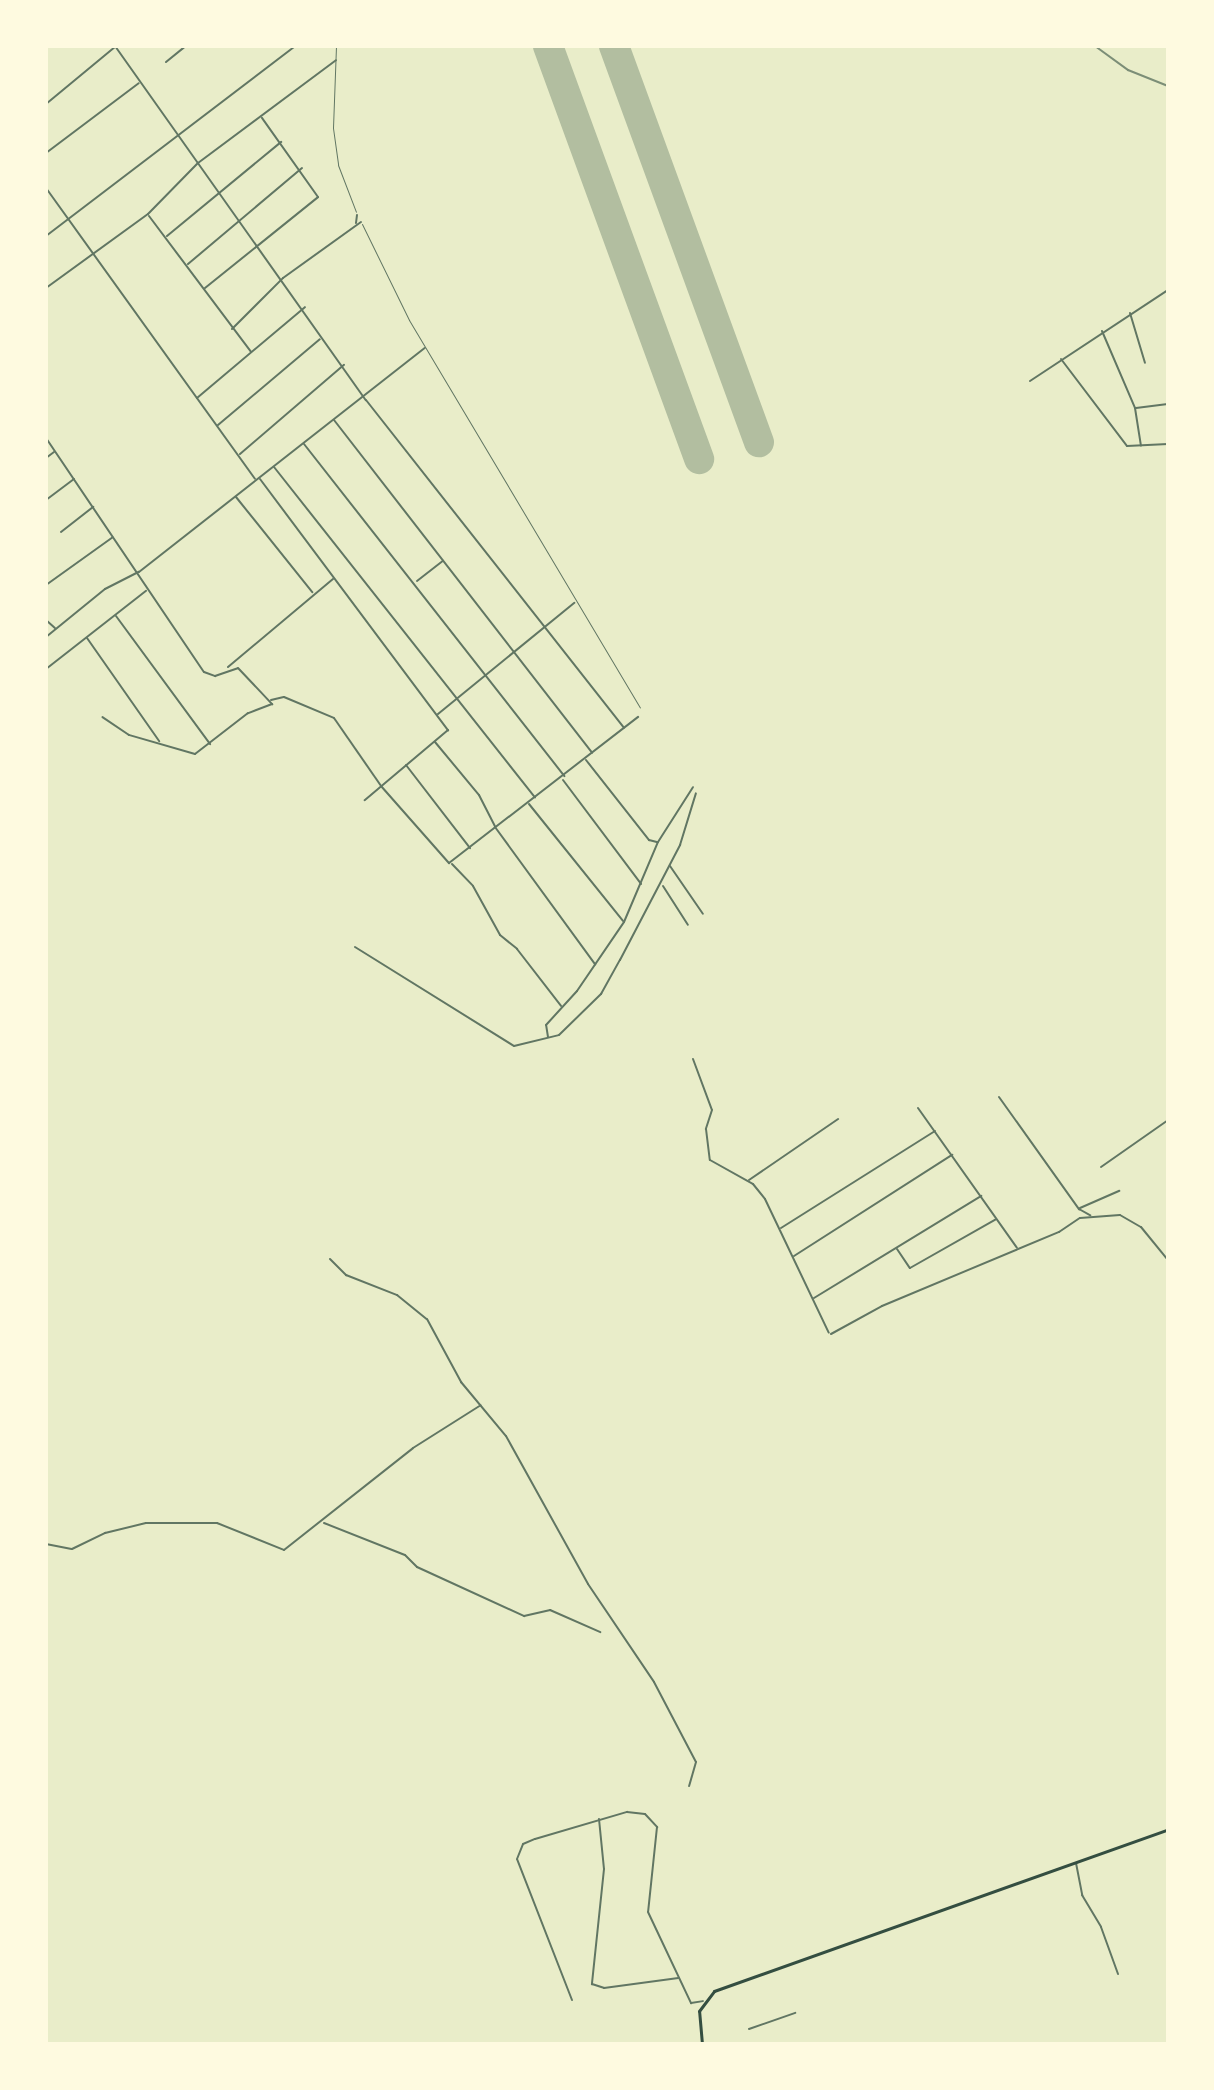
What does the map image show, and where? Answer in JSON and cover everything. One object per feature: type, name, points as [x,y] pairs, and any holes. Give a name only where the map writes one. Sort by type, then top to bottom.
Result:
[{"type":"main road","points":[[702,2044],[697,2019],[703,2001],[714,1991],[1168,1829]]},
{"type":"street","points":[[46,104],[115,46],[178,138],[305,307],[321,337],[363,395],[624,728]]},
{"type":"street","points":[[166,62],[186,46]]},
{"type":"street","points":[[46,236],[295,46]]},
{"type":"street","points":[[46,288],[148,214],[198,163],[336,60]]},
{"type":"street","points":[[46,153],[140,83]]},
{"type":"street","points":[[205,288],[318,197],[302,168],[262,118]]},
{"type":"street","points":[[166,237],[218,190],[281,142]]},
{"type":"street","points":[[187,265],[302,168]]},
{"type":"street","points":[[46,188],[66,222],[196,399],[448,730],[365,800]]},
{"type":"street","points":[[148,214],[251,352]]},
{"type":"street","points":[[356,224],[357,215]]},
{"type":"street","points":[[232,329],[283,278],[361,222]]},
{"type":"street","points":[[1030,381],[1130,311],[1168,290]]},
{"type":"street","points":[[196,399],[305,307]]},
{"type":"street","points":[[1130,311],[1145,363]]},
{"type":"street","points":[[1102,330],[1135,408],[1142,448]]},
{"type":"street","points":[[217,426],[321,337]]},
{"type":"street","points":[[46,637],[105,589],[139,572],[425,348]]},
{"type":"street","points":[[1062,358],[1062,367],[1124,444],[1142,448],[1168,444]]},
{"type":"street","points":[[239,455],[344,365]]},
{"type":"street","points":[[1135,408],[1168,404]]},
{"type":"street","points":[[334,419],[593,754]]},
{"type":"street","points":[[46,438],[206,674],[215,676],[227,668],[334,578]]},
{"type":"street","points":[[303,443],[485,672],[641,884]]},
{"type":"street","points":[[46,458],[55,451]]},
{"type":"street","points":[[273,466],[457,694],[536,798]]},
{"type":"street","points":[[46,500],[75,479]]},
{"type":"street","points":[[235,496],[313,593]]},
{"type":"street","points":[[61,532],[94,507]]},
{"type":"street","points":[[46,585],[114,537]]},
{"type":"street","points":[[416,582],[445,559]]},
{"type":"street","points":[[46,669],[148,590]]},
{"type":"street","points":[[437,715],[457,694],[574,603]]},
{"type":"street","points":[[116,616],[210,744]]},
{"type":"street","points":[[46,620],[56,629]]},
{"type":"street","points":[[87,638],[159,742]]},
{"type":"street","points":[[102,717],[129,735],[195,754],[253,710],[270,709],[272,703],[238,668],[227,668]]},
{"type":"street","points":[[267,701],[284,697],[334,718],[381,786],[443,861],[451,863],[473,886],[500,935],[517,949],[563,1008]]},
{"type":"street","points":[[451,863],[564,778],[638,717]]},
{"type":"street","points":[[435,741],[479,795],[495,827],[595,964]]},
{"type":"street","points":[[585,759],[649,840],[658,842]]},
{"type":"street","points":[[406,764],[470,848]]},
{"type":"street","points":[[548,1038],[546,1025],[563,1008],[624,922],[658,842],[693,787]]},
{"type":"street","points":[[355,947],[514,1046],[548,1038],[570,1028],[601,994],[662,883],[696,793]]},
{"type":"street","points":[[529,803],[624,922]]},
{"type":"street","points":[[669,865],[703,914]]},
{"type":"street","points":[[662,883],[688,925]]},
{"type":"street","points":[[693,1059],[712,1110],[706,1129],[710,1160],[748,1181],[765,1199],[830,1333],[882,1306],[1091,1216],[1120,1215],[1141,1227],[1168,1260]]},
{"type":"street","points":[[999,1097],[1079,1209],[1091,1216]]},
{"type":"street","points":[[918,1108],[1018,1249]]},
{"type":"street","points":[[748,1181],[838,1119]]},
{"type":"street","points":[[1101,1167],[1168,1120]]},
{"type":"street","points":[[780,1229],[935,1131]]},
{"type":"street","points":[[793,1257],[952,1155]]},
{"type":"street","points":[[1079,1209],[1119,1191]]},
{"type":"street","points":[[813,1299],[981,1196]]},
{"type":"street","points":[[896,1248],[910,1268],[997,1219]]},
{"type":"street","points":[[330,1259],[346,1275],[397,1295],[427,1319],[461,1382],[506,1436],[613,1626],[654,1682],[696,1762],[689,1786]]},
{"type":"street","points":[[46,1544],[72,1549],[105,1533],[146,1523],[217,1523],[284,1550],[323,1523],[413,1448],[482,1405]]},
{"type":"street","points":[[323,1523],[392,1549],[417,1567],[524,1616],[550,1610],[600,1632]]},
{"type":"street","points":[[572,2000],[517,1859],[523,1844],[599,1818],[627,1812],[653,1818],[659,1837],[648,1912],[691,2003],[703,2001]]},
{"type":"street","points":[[599,1818],[604,1869],[592,1984],[604,1988],[679,1978]]},
{"type":"street","points":[[1076,1863],[1082,1895],[1101,1927],[1118,1974]]},
{"type":"street","points":[[749,2029],[795,2013]]},
{"type":"lane","points":[[336,46],[333,128],[338,165],[357,215],[425,348],[574,603],[640,707]]},
{"type":"runway","points":[[548,46],[699,459]]},
{"type":"runway","points":[[614,46],[759,442]]},
{"type":"railway","points":[[1095,46],[1128,70],[1168,86]]}]
